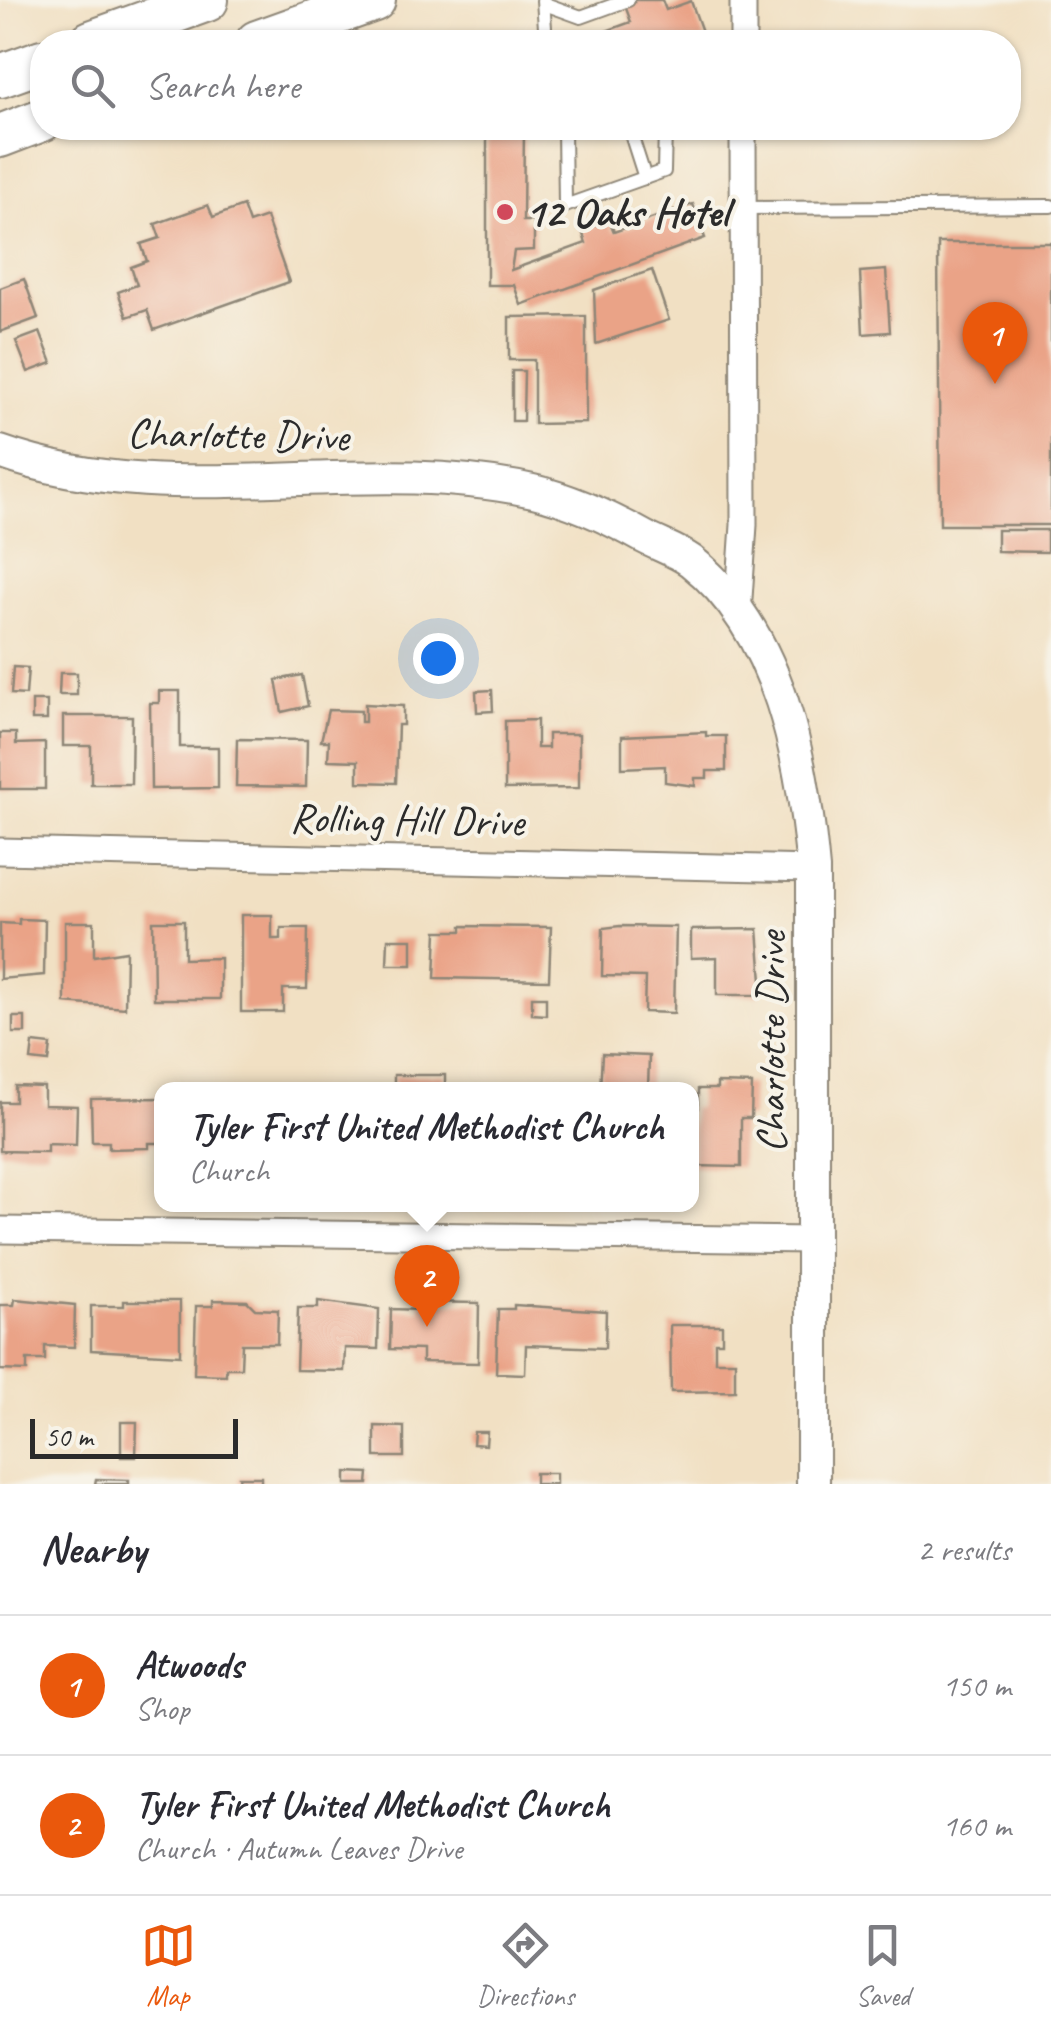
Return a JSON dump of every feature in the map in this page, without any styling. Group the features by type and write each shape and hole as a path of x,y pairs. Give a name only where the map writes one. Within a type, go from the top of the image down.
{"highway":[{"path":"125,30 207,0"},
{"path":"290,30 374,0"},
{"path":"0,76 30,65"},
{"path":"0,136 30,125"}],"street":[{"path":"743,0 743,30"},
{"path":"738,613 744,525 743,140"},
{"name":"Charlotte Drive","path":"0,452 83,473 146,480 479,482 535,492 602,513 689,559 738,613 772,677 794,744 805,786 813,869 813,1484"},
{"name":"Rolling Hill Drive","path":"0,851 813,869"},
{"path":"0,1230 814,1240"}],"lane":[{"path":"547,30 548,1 580,17 628,0"},
{"path":"564,140 566,206 664,171 665,140"},
{"path":"633,140 646,178"},
{"path":"743,208 1051,206"}],"building":[{"path":"623,0 662,0 666,10 691,1 701,30 609,30 631,22"},
{"name":"12 Oaks Hotel","path":"487,140 524,140 523,221 534,221 534,250 514,251 511,270 586,243 582,231 609,220 614,232 693,204 705,238 521,305 514,285 487,285"},
{"path":"208,205 213,217 243,206 249,223 266,217 289,282 154,330 147,310 127,317 118,292 137,285 131,267 147,261 141,244 160,238 155,224"},
{"path":"938,243 1051,243 1051,525 940,525"},
{"path":"652,270 669,320 596,344 594,290"},
{"path":"886,270 890,332 863,334 860,272"},
{"path":"24,279 38,318 0,332 0,288"},
{"path":"586,316 586,423 534,424 534,360 509,360 509,317"},
{"path":"40,332 52,363 28,372 16,341"},
{"path":"512,371 524,371 523,421 512,421"},
{"path":"997,530 1047,530 1047,552 997,551"},
{"path":"13,667 28,668 26,695 11,694"},
{"path":"60,673 77,673 77,695 59,695"},
{"path":"302,675 308,706 282,712 276,680"},
{"path":"492,690 493,711 477,712 476,691"},
{"path":"159,691 180,691 180,747 218,747 218,788 151,789 150,703 159,703"},
{"path":"32,701 47,701 47,720 32,720"},
{"path":"365,704 403,706 403,725 398,725 396,783 358,782 358,761 328,760 329,741 321,741 328,710 361,711 361,722 365,722"},
{"path":"63,716 132,716 131,784 91,784 91,746 63,746"},
{"path":"537,720 537,748 548,748 548,734 579,734 579,788 505,789 505,721"},
{"path":"706,732 706,736 726,736 726,771 707,771 707,778 695,778 695,786 665,782 665,766 622,768 622,736"},
{"path":"0,733 16,733 16,744 45,743 45,789 0,789"},
{"path":"237,739 307,740 306,787 236,786"},
{"path":"241,915 272,915 272,939 281,939 281,928 308,928 307,989 283,989 283,1012 241,1012"},
{"path":"19,919 45,920 44,975 0,979 0,923 19,924"},
{"path":"153,921 184,921 184,959 220,958 220,999 154,999"},
{"path":"65,922 94,922 94,956 126,951 125,1008 65,1003"},
{"path":"462,926 551,927 549,980 435,978 437,931 462,931"},
{"path":"676,927 674,1013 644,1012 645,977 602,976 603,928"},
{"path":"758,929 762,981 758,995 717,995 717,957 691,958 691,930"},
{"path":"388,939 412,939 412,965 387,965"},
{"path":"532,997 546,997 546,1015 532,1014"},
{"path":"13,1017 25,1017 25,1033 13,1033"},
{"path":"33,1043 51,1045 49,1062 31,1060"},
{"path":"602,1054 649,1056 648,1082 600,1082"},
{"path":"394,1075 445,1075 445,1082 394,1082"},
{"path":"717,1083 752,1084 751,1118 741,1118 741,1167 699,1166 699,1089 717,1089"},
{"path":"15,1086 44,1087 44,1105 77,1106 76,1145 47,1144 47,1152 0,1151 0,1102 15,1102"},
{"path":"154,1098 154,1143 149,1143 149,1148 109,1149 109,1142 92,1142 91,1099"},
{"path":"15,1299 75,1305 74,1347 45,1346 45,1360 27,1360 27,1371 0,1370 0,1305 14,1305"},
{"path":"213,1300 247,1301 255,1309 278,1310 277,1344 242,1344 241,1368 226,1368 226,1375 194,1374 196,1306 213,1306"},
{"path":"124,1301 180,1301 180,1355 91,1350 91,1306 124,1306"},
{"path":"318,1301 379,1309 378,1349 345,1348 344,1371 296,1370 298,1308 318,1308"},
{"path":"421,1302 479,1303 478,1363 422,1362 422,1350 390,1349 391,1309 421,1310"},
{"path":"514,1305 606,1311 605,1348 526,1345 525,1374 496,1373 498,1309 514,1309"},
{"path":"670,1325 722,1325 722,1342 715,1342 715,1361 735,1361 735,1391 671,1392"},
{"path":"121,1422 137,1422 136,1457 121,1457"},
{"path":"375,1426 404,1427 404,1457 375,1457"},
{"path":"474,1432 487,1432 486,1445 473,1444"},
{"path":"346,1472 369,1473 368,1484 346,1484"},
{"path":"535,1473 556,1473 556,1484 535,1484"},
{"path":"239,1477 261,1477 261,1484 240,1484"},
{"path":"96,1479 129,1480 129,1484 95,1484"}],"place":[{"name":"12 Oaks Hotel","path":"505,212"},
{"name":"Atwoods","path":"995,384"},
{"name":"Tyler First United Methodist Church","path":"427,1327"}]}
